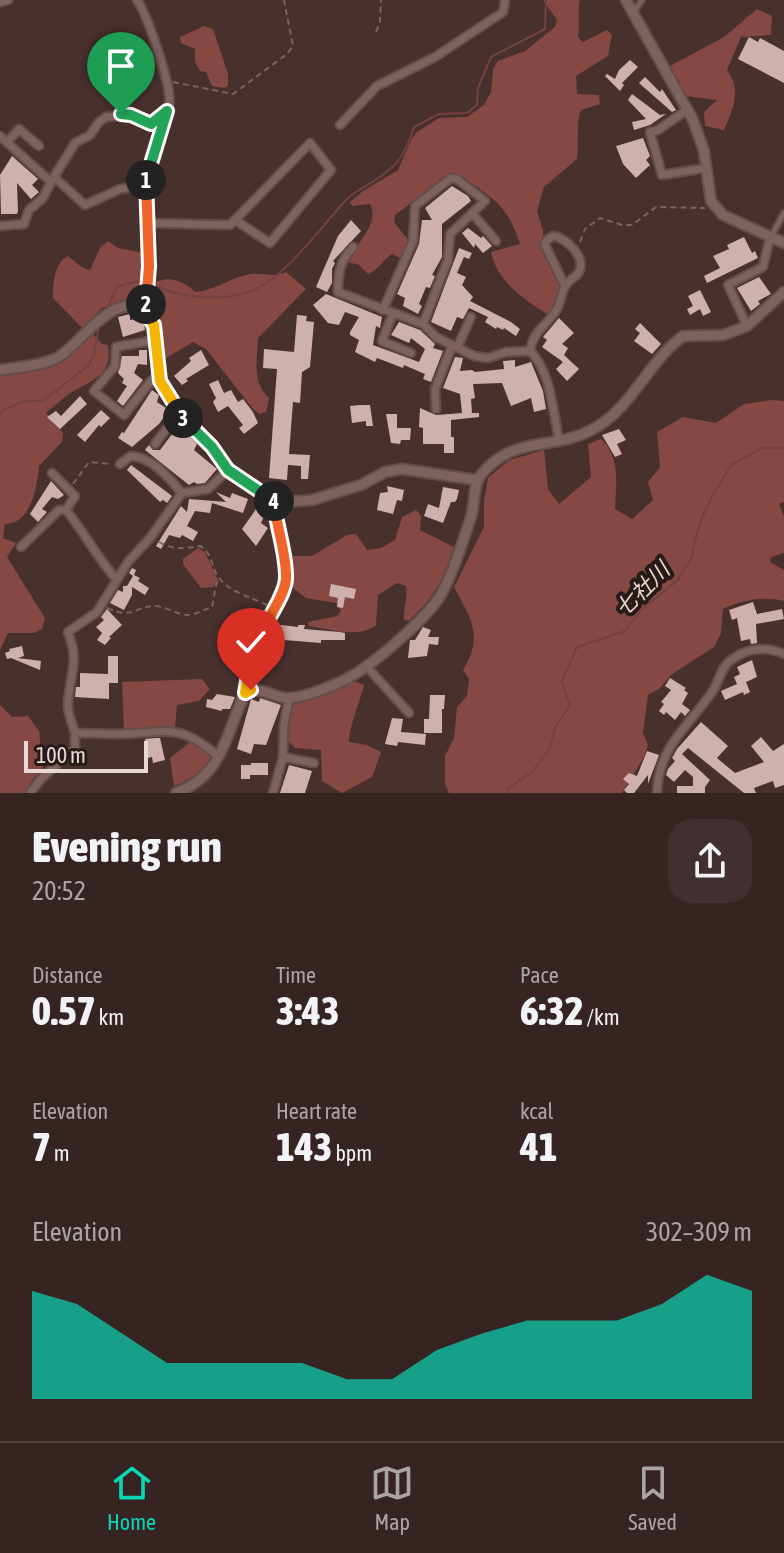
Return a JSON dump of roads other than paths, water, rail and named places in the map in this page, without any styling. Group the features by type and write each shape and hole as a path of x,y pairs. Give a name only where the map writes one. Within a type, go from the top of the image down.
{"street":[{"path":"0,2 8,0"},
{"path":"137,0 169,94 146,185 149,266 148,300 144,311"},
{"path":"340,125 377,86 447,50 503,12 505,0"},
{"path":"626,0 700,139 711,201 723,215 784,243"},
{"path":"687,110 650,132 662,175 706,168"},
{"path":"0,226 24,224 29,210 40,202 75,143 90,135 106,117 131,115 151,124 167,111"},
{"path":"39,146 19,129 4,139 85,205 120,189 146,185"},
{"path":"148,223 230,225 310,143 331,170 270,243 235,220"},
{"path":"383,310 413,241 415,206 451,178 457,179 485,201 450,234 448,260 423,324"},
{"path":"472,213 496,241"},
{"path":"530,351 532,338 557,309 565,286 581,267 573,247 558,236 553,236 546,241 547,250 565,286"},
{"path":"747,326 728,285 763,267 770,238"},
{"path":"353,247 342,259 338,292 423,324 436,337 474,356 488,358 506,352 530,351 538,359 547,383 559,440"},
{"path":"245,693 257,690 289,698 345,680 366,666 424,616 444,590 472,517 477,480 499,457 512,449 583,435 616,413 649,371 683,336 723,335 747,326 784,292"},
{"path":"0,370 59,357 95,322 116,309 144,311 151,318 159,375 179,412 212,447 228,470 273,499 285,502 312,500 361,485 385,472 402,469 477,480"},
{"path":"393,313 382,341 411,353"},
{"path":"436,409 435,389 471,317"},
{"path":"156,340 116,347 115,366 94,391 124,415 159,375"},
{"path":"155,444 179,412"},
{"path":"120,464 131,456 141,457 162,471 182,493"},
{"path":"30,793 75,748 75,733 67,705 75,669 75,650 68,632 102,606 128,562 150,538 182,493 208,489 228,470"},
{"path":"52,473 75,496 66,510"},
{"path":"176,793 192,790 219,757 245,693 251,657 286,580 273,499"},
{"path":"21,547 59,510 66,510"},
{"path":"66,510 91,543 97,558 117,580"},
{"path":"657,793 659,769 670,745 715,688 726,664 762,648 784,654"},
{"path":"366,666 409,713"},
{"path":"273,793 283,757 289,698"},
{"path":"75,733 121,734 171,730 198,739 219,757"},
{"path":"283,757 314,763"}],"lane":[{"path":"634,12 642,0"},
{"path":"770,238 784,213"}],"waterway":[{"path":"153,285 190,296 216,298 242,294 266,283 291,262 348,198 397,162 414,127 439,114 467,113 477,105 478,88 491,57 545,29 546,0"},
{"path":"107,309 118,287 144,280 147,282"},
{"path":"0,414 22,402 44,400 88,366 94,354 99,326"},
{"name":"七社川","path":"507,793 507,789 532,772 550,748 555,727 570,706 562,681 577,647 625,631 641,610 677,581 691,559 700,522 732,464 762,448 784,448"}]}
